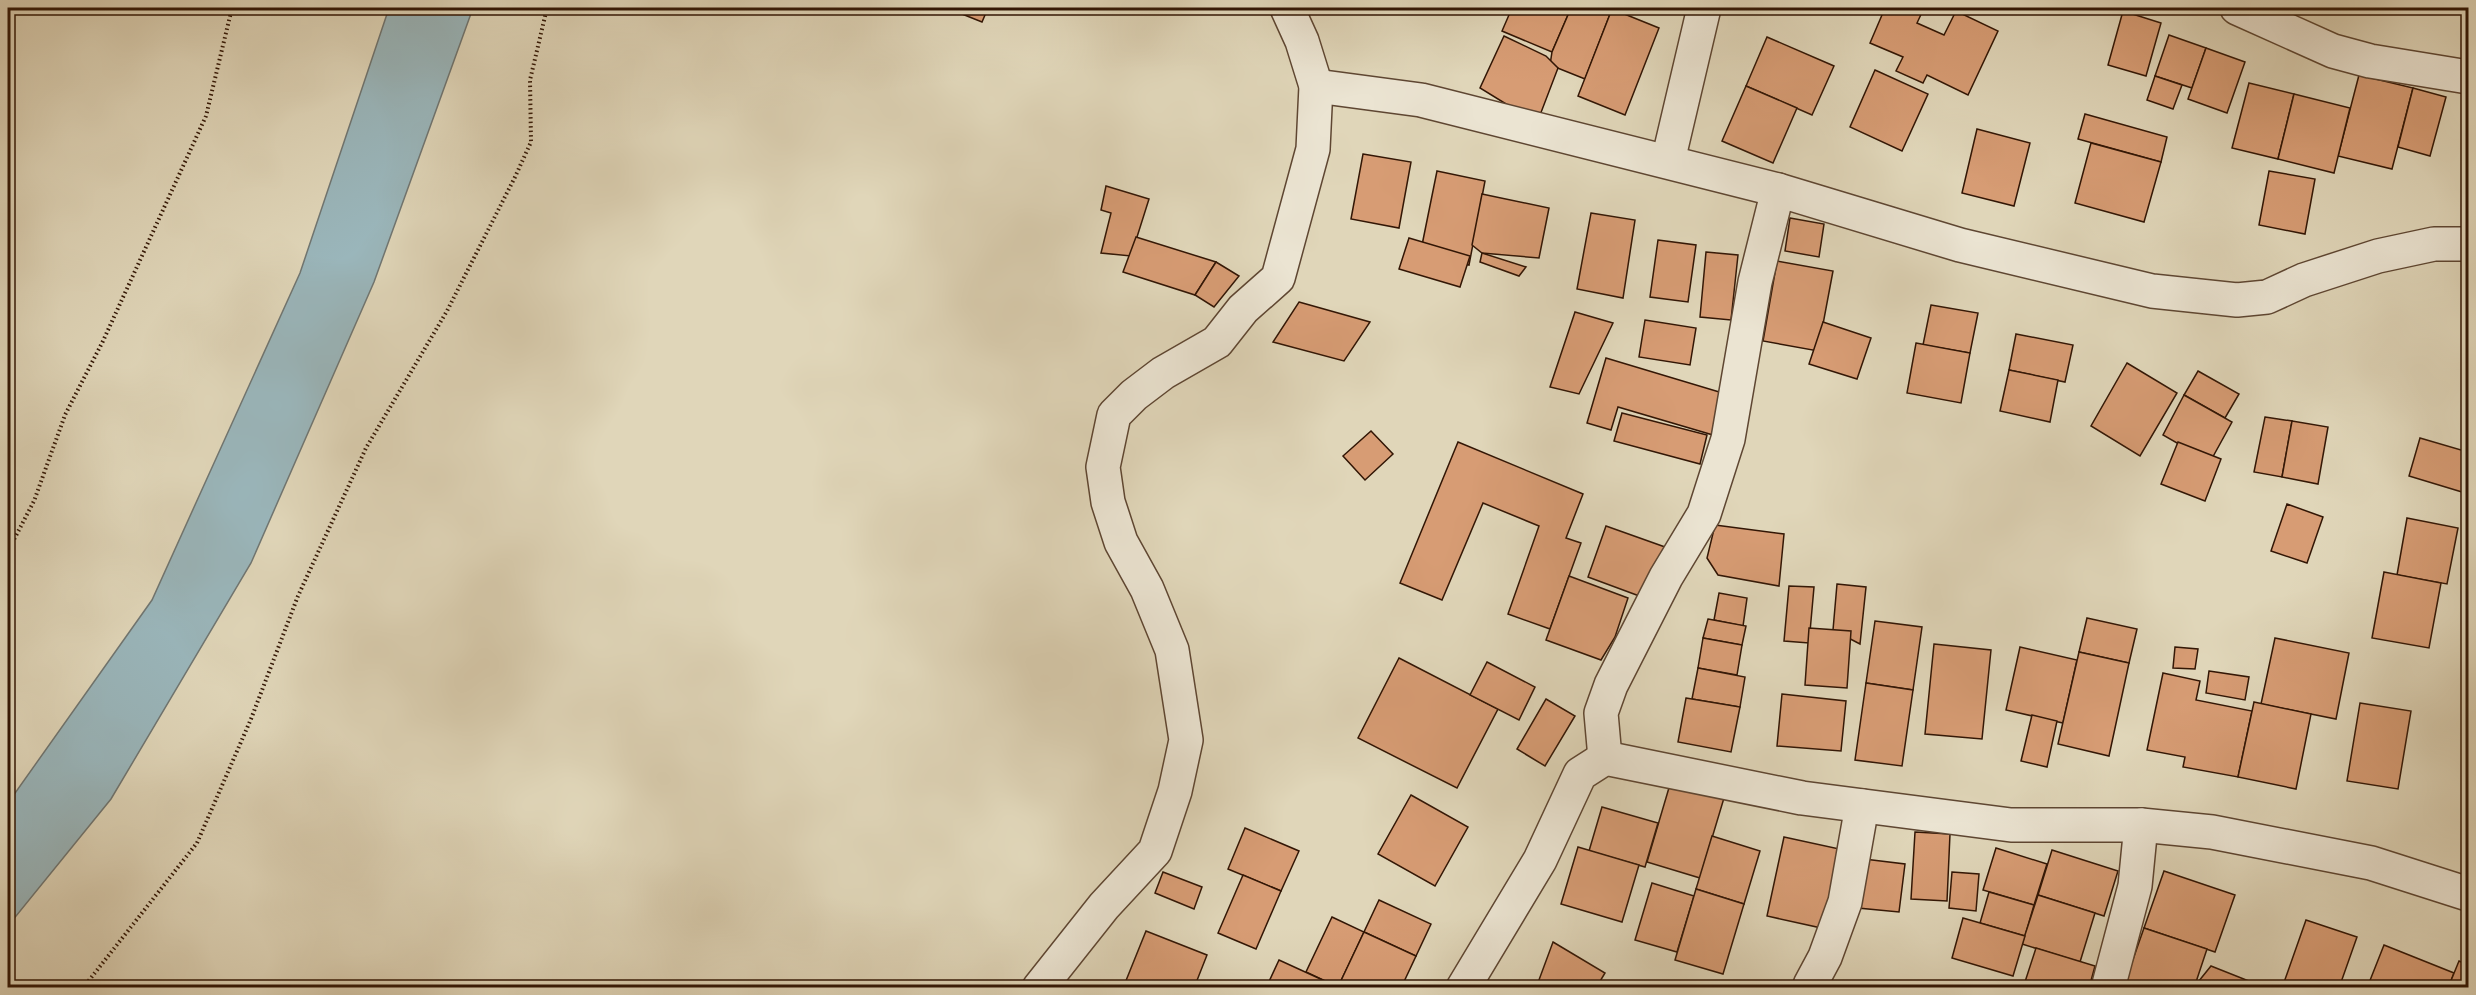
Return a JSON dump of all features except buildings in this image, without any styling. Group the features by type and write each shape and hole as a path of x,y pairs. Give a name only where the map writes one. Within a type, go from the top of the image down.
{"street":[{"path":"1039,987 1104,906 1155,851 1174,791 1186,740 1172,650 1147,588 1121,542 1108,502 1103,467 1114,415 1134,395 1163,373 1217,342 1244,309 1278,278 1313,149 1316,86 1302,41 1287,8"},
{"path":"1668,161 1704,8"},
{"path":"2237,8 2333,51 2370,61 2469,77"},
{"path":"1316,86 1421,99 1778,190 1960,245 2152,291 2237,300 2267,297 2304,280 2378,256 2434,244 2469,244"},
{"path":"1605,758 1601,713 1611,685 1666,577 1704,514 1728,439 1755,282 1778,190"},
{"path":"1463,987 1539,860 1580,774 1605,758 1802,798 2011,825 2141,825 2212,832 2371,862 2468,893"},
{"path":"1810,987 1825,957 1845,902 1863,806"},
{"path":"2108,987 2135,886 2141,825"}],"path":[{"path":"8,551 34,501 66,415 113,320 206,116 232,8"},
{"path":"83,987 197,843 251,719 298,596 366,448 447,311 515,177 531,142 530,80 547,8"}],"water":[{"path":"389,8 473,8 374,282 251,563 111,799 8,926 8,803 152,600 300,273"}]}
